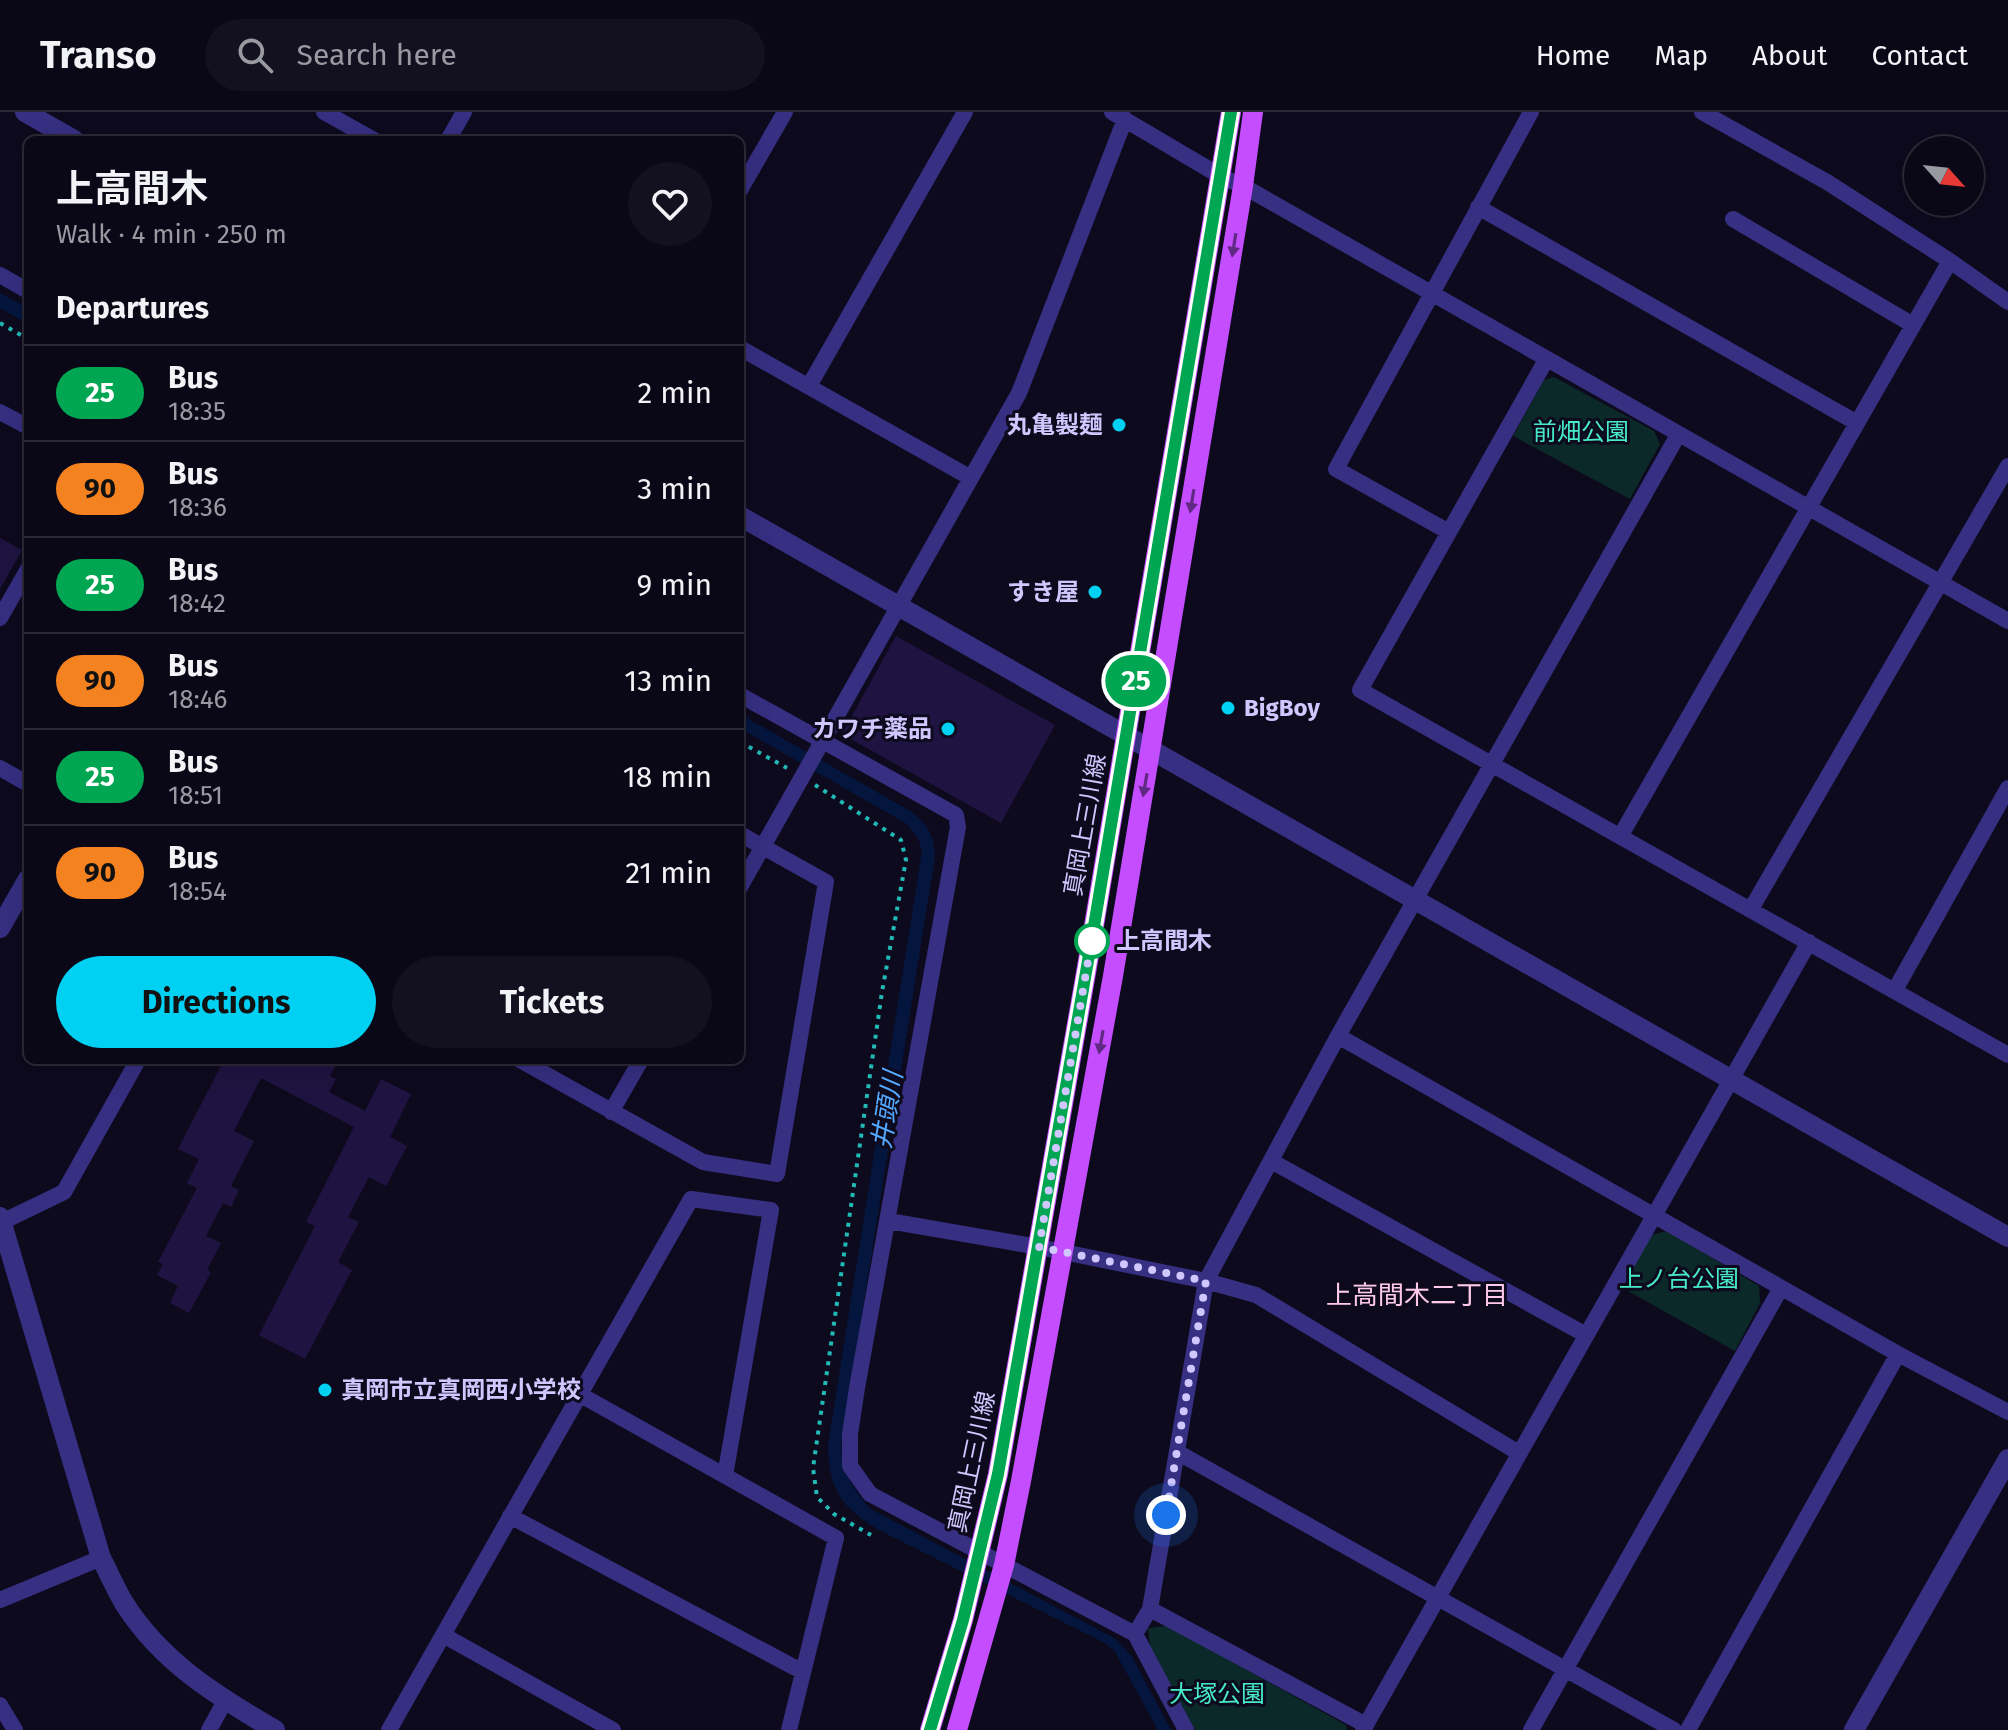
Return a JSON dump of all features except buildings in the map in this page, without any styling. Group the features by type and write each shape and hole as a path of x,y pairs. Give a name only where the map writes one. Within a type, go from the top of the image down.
{"main road":[{"name":"真岡上三川線","path":"930,1730 980,1552 998,1474 1127,735 1231,112"},
{"name":"真岡上三川線","path":"957,1730 1004,1565 1063,1252 1151,749 1253,112"}],"street":[{"path":"25,112 67,136"},
{"path":"324,112 367,136"},
{"path":"450,136 464,112"},
{"path":"744,183 785,112"},
{"path":"809,386 965,112"},
{"path":"1449,532 1336,469 1531,112"},
{"path":"1702,112 1827,182 2008,302"},
{"path":"744,880 1019,393 1118,115 1222,177 1243,186 2008,621"},
{"path":"1478,207 1857,423"},
{"path":"1733,219 1913,325"},
{"path":"1621,835 1950,261"},
{"path":"0,275 24,289"},
{"path":"744,350 971,478"},
{"path":"1546,360 1360,690 2008,1055"},
{"path":"0,412 24,425"},
{"path":"1135,1634 1150,1609 1206,1281 1338,1036 1678,435"},
{"path":"1751,909 2008,466"},
{"path":"744,518 2008,1237"},
{"path":"0,618 24,576"},
{"path":"744,697 956,815 958,827 855,1403 850,1434 850,1466 870,1494 1135,1634 1186,1730"},
{"path":"0,768 24,782"},
{"path":"1895,990 2008,788"},
{"path":"527,1064 703,1162 777,1174 826,882 744,836"},
{"path":"0,928 24,886"},
{"path":"1150,1609 1365,1727 1809,942"},
{"path":"1338,1036 1898,1354 2008,1412"},
{"path":"136,1064 64,1192 1,1221 101,1558 124,1603 148,1635 198,1684 275,1730"},
{"path":"611,1112 639,1064"},
{"path":"1271,1161 1586,1335"},
{"path":"389,1730 691,1199 771,1210 725,1476"},
{"path":"889,1221 1039,1247 1206,1281 1256,1295 1519,1453"},
{"path":"1531,1730 1781,1288"},
{"path":"1688,1730 1898,1354"},
{"path":"579,1394 836,1538 789,1730"},
{"path":"1177,1452 1674,1730"},
{"path":"1854,1730 2008,1459"},
{"path":"510,1516 803,1672"},
{"path":"0,1600 101,1558"},
{"path":"443,1635 582,1722 613,1730"},
{"path":"209,1730 225,1701"},
{"path":"0,1705 15,1730"}],"path":[{"path":"0,323 24,337"},
{"path":"744,744 901,840 906,860 880,1007 813,1468 817,1497 834,1514 871,1535"}],"green space":[{"name":"前畑公園","path":"1554,377 1654,431 1660,444 1630,499 1513,436 1544,380"},
{"name":"上ノ台公園","path":"1667,1231 1759,1286 1760,1303 1735,1351 1621,1287 1651,1235"},
{"name":"大塚公園","path":"1167,1626 1346,1725 1347,1730 1195,1730 1150,1646 1148,1628"}],"water":[{"path":"0,293 24,306 24,322 0,308"},
{"name":"井頭川","path":"744,716 912,812 932,836 935,856 841,1446 844,1464 859,1495 871,1509 1116,1639 1132,1657 1171,1730 1158,1730 1114,1650 879,1530 846,1505 831,1474 828,1445 922,851 918,838 907,824 744,730"}],"bus line":[{"name":"25","path":"930,1730 963,1620 998,1474 1231,112"}],"place":[{"name":"丸亀製麺","path":"1119,425"},
{"name":"すき屋","path":"1095,592"},
{"name":"BigBoy","path":"1228,708"},
{"name":"カワチ薬品","path":"948,729"},
{"name":"上高間木","path":"1092,941"},
{"name":"真岡市立真岡西小学校","path":"325,1390"}],"district":[{"name":"上高間木二丁目","path":"1417,1295"}],"route":[{"path":"1092,941 1092,938 1039,1247 1206,1281 1166,1515"}]}
